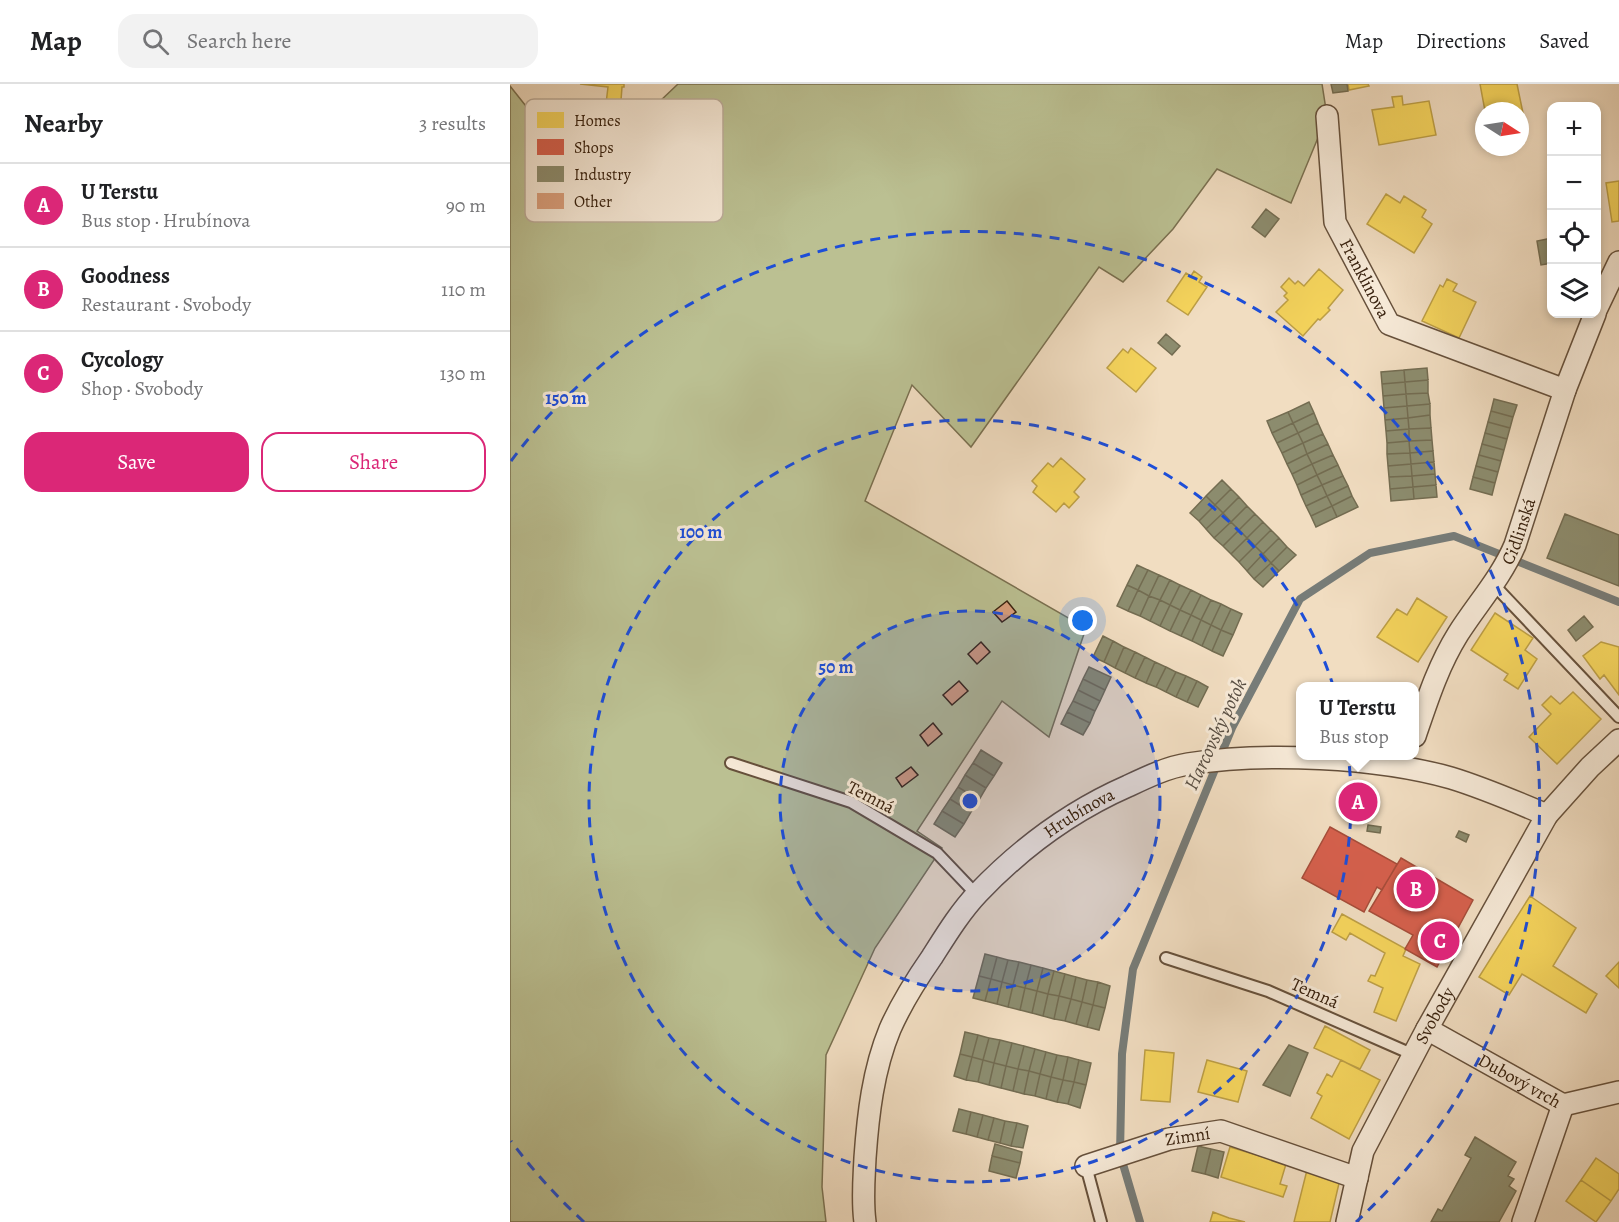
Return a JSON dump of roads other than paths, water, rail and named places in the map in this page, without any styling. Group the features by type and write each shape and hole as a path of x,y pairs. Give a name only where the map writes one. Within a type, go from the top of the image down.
{"street":[{"name":"Franklinova","path":"1327,116 1335,222 1389,324 1565,390"},
{"name":"Cidlinská","path":"1601,301 1619,262"},
{"name":"Cidlinská","path":"1419,725 1436,677 1457,636 1506,566 1515,545 1565,390 1594,318"},
{"name":"Svobody","path":"1347,1222 1363,1151 1427,1029 1547,815 1590,767 1619,740"},
{"name":"Hrubínova","path":"865,1222 862,1202 868,1119 874,1081 890,1030 915,982 976,894 1034,841 1070,816 1108,794 1145,778 1186,764 1256,758 1296,758"},
{"name":"Hrubínova","path":"1324,760 1365,763 1406,762 1547,815"},
{"name":"Dubový vrch","path":"1427,1029 1563,1105 1619,1092"},
{"path":"1523,1222 1563,1105"},
{"name":"Zimní","path":"1094,1163 1169,1139 1221,1131 1357,1178"}],"lane":[{"path":"1493,584 1619,717"},
{"name":"Temná","path":"731,763 851,802 937,853 976,894"},
{"name":"Temná","path":"1166,958 1269,991 1414,1055"},
{"path":"1094,1163 1101,1222"}],"waterway":[{"name":"Harcovský potok","path":"1140,1222 1120,1154 1122,1054 1133,969 1232,728 1300,599 1370,553 1454,536 1619,602"}],"place":[{"name":"U Terstu","path":"1358,802"},
{"name":"Goodness","path":"1416,889"},
{"name":"Cycology","path":"1440,941"}]}
